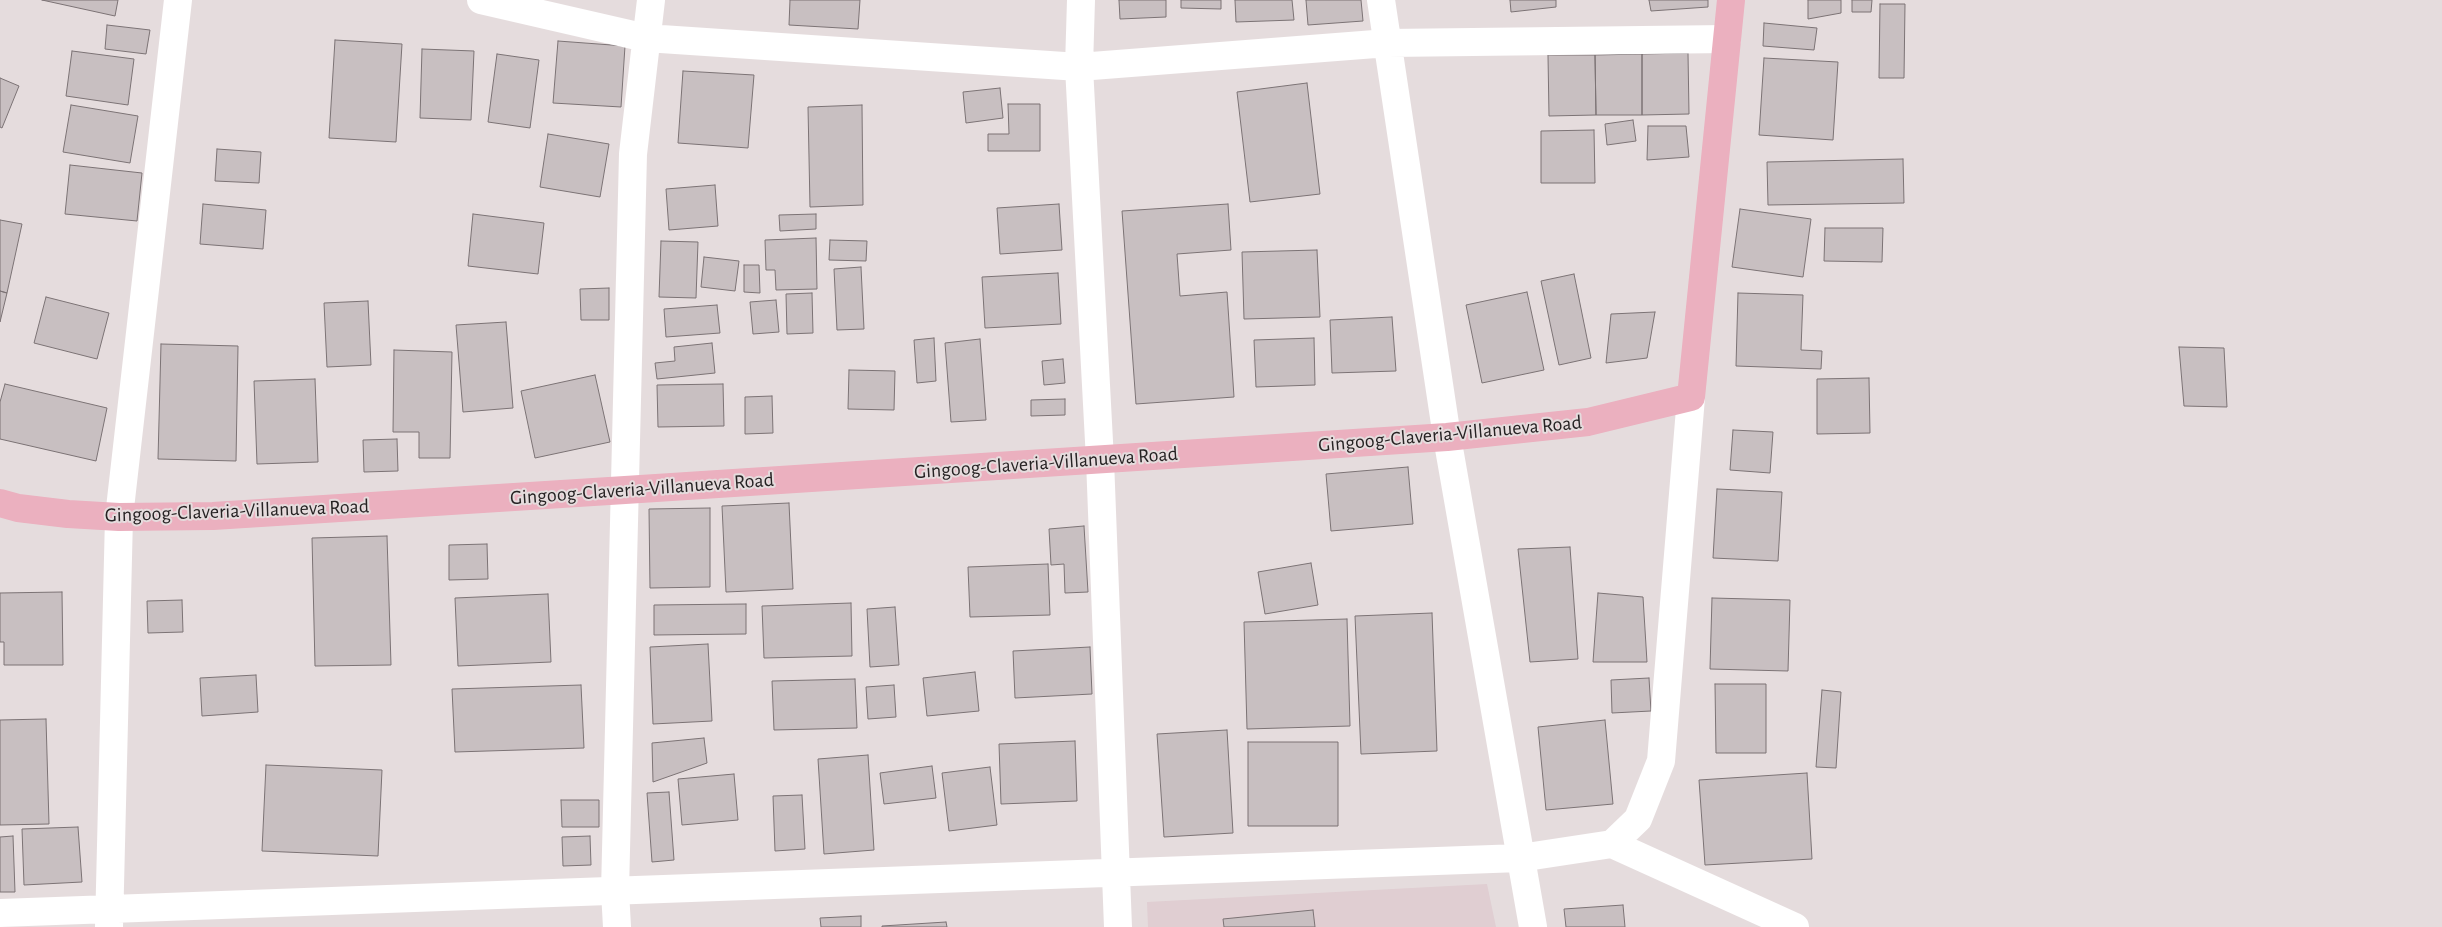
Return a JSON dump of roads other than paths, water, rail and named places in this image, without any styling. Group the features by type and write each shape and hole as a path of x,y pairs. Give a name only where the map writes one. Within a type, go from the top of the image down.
{"main road":[{"path":"1691,396 1731,0"},
{"name":"Gingoog-Claveria-Villanueva Road","path":"0,503 18,508 68,514 119,517 213,516 1100,460 1447,437 1588,422 1691,396"}],"street":[{"path":"109,918 119,517 178,0"},
{"path":"481,0 646,38 1079,68 1388,43 1728,39"},
{"path":"617,927 615,891 633,154 651,0"},
{"path":"1081,0 1079,68 1100,460 1118,927"},
{"path":"1381,0 1447,437 1532,927"},
{"path":"1612,844 1638,819 1661,761 1691,396"},
{"path":"0,912 109,918 615,891 1520,858 1612,844 1795,927"}]}
